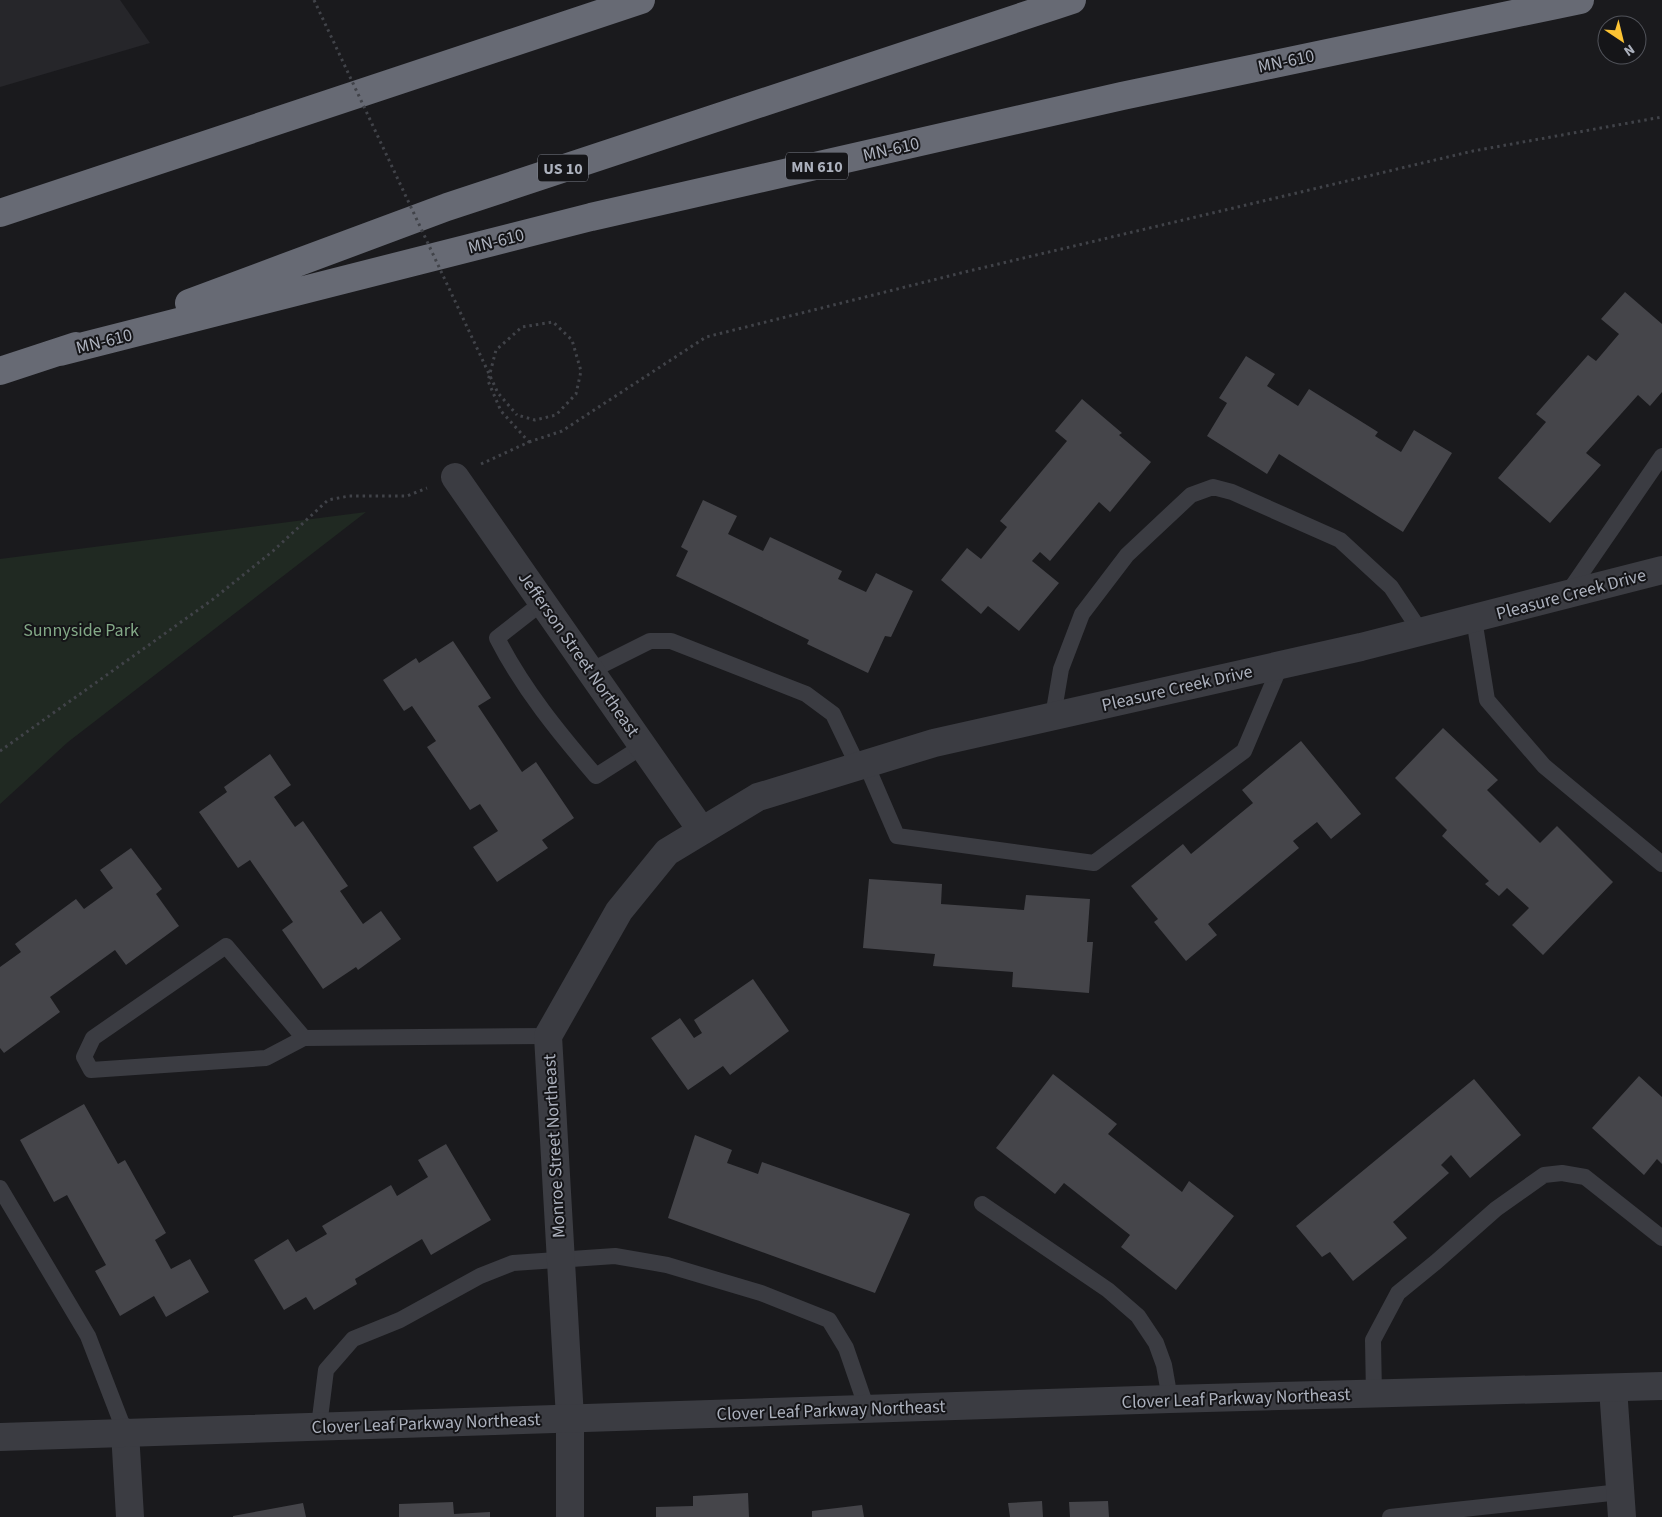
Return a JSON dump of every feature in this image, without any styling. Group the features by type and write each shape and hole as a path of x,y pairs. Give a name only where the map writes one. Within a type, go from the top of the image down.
{"highway":[{"path":"592,16 630,0"},
{"path":"0,213 641,0"},
{"name":"US 10","path":"0,371 60,352 447,207 1072,0"},
{"name":"MN-610","path":"60,352 591,217 1122,96 1580,0"}],"street":[{"name":"Jefferson Street Northeast","path":"455,477 702,831"},
{"name":"Pleasure Creek Drive","path":"702,831 758,797 934,743 1421,632 1662,570"},
{"name":"Monroe Street Northeast","path":"570,1517 570,1418 548,1036 619,910 667,852 702,831"},
{"name":"Clover Leaf Parkway Northeast","path":"0,1437 1170,1399 1662,1386"},
{"path":"1613,1388 1621,1504"},
{"path":"125,1432 130,1517"}],"lane":[{"path":"1565,596 1662,456"},
{"path":"1053,716 1061,669 1082,614 1127,555 1191,495 1212,486 1232,492 1340,540 1391,587 1421,632"},
{"path":"543,602 497,638 514,670 564,739 596,776 643,746"},
{"path":"1474,619 1487,700 1544,766 1662,864"},
{"path":"590,671 650,640 671,641 806,694 833,714 862,765 897,836 1094,863 1244,751 1282,664"},
{"path":"304,1038 226,946 93,1038 84,1057 91,1070 266,1058 304,1038 548,1036"},
{"path":"1374,1395 1373,1340 1398,1293 1496,1208 1544,1175 1562,1174 1585,1177 1662,1238"},
{"path":"0,1188 88,1336 125,1432"},
{"path":"982,1204 1108,1290 1138,1316 1156,1343 1164,1365 1170,1399"},
{"path":"319,1426 326,1370 353,1339 400,1320 480,1276 512,1263 561,1262 615,1256 667,1265 761,1294 829,1320 846,1348 866,1409"},
{"path":"1390,1517 1621,1504"}],"path":[{"path":"314,0 498,393 517,415 535,420 556,415 576,394 581,371 572,340 553,322 522,328 496,350 488,381 501,411 528,442"},
{"path":"0,751 212,600 274,551 328,500 349,496 407,496 455,477 528,442 562,432 706,337 979,269 1473,151 1662,117"}],"shaded area":[{"path":"0,0 120,0 150,43 0,87"}],"green space":[{"name":"Sunnyside Park","path":"366,512 68,742 0,804 0,559"}],"building":[{"path":"1625,292 1662,324 1662,392 1650,406 1638,395 1586,453 1601,465 1550,523 1498,478 1546,422 1536,414 1588,355 1596,361 1619,334 1601,319"},
{"path":"1246,356 1275,374 1267,386 1298,406 1309,389 1378,432 1375,436 1401,452 1414,430 1452,453 1403,532 1279,454 1267,474 1207,436 1227,403 1219,398"},
{"path":"1082,399 1122,433 1119,435 1151,462 1110,512 1099,502 1050,561 1040,552 1032,561 1059,583 1019,631 988,606 981,614 941,580 967,548 981,559 1007,527 1000,521 1067,441 1055,431"},
{"path":"703,500 737,516 728,534 763,551 770,537 842,571 838,579 866,592 876,573 913,591 891,637 885,636 868,673 807,644 809,640 676,576 688,551 681,547"},
{"path":"453,641 491,698 478,706 522,772 536,762 574,818 542,840 548,848 497,882 473,847 498,831 480,804 470,810 427,747 436,741 412,706 404,711 383,680 416,658 419,663"},
{"path":"1443,728 1498,780 1487,790 1540,843 1557,826 1613,882 1543,955 1512,925 1529,908 1507,888 1499,896 1485,884 1489,881 1442,836 1447,830 1395,778"},
{"path":"1301,741 1361,814 1331,839 1317,822 1293,841 1299,848 1208,924 1217,935 1186,961 1154,922 1158,919 1131,886 1183,844 1191,854 1253,803 1242,790"},
{"path":"270,754 291,785 274,797 295,827 303,821 348,886 340,891 363,924 381,911 401,939 358,970 356,967 323,989 282,930 293,922 250,860 238,868 199,812 227,792 224,787"},
{"path":"131,848 162,889 156,894 179,926 126,965 115,950 50,997 60,1012 4,1053 0,1048 0,967 21,952 15,944 76,899 84,909 113,888 100,870"},
{"path":"869,879 942,884 941,904 1024,910 1026,895 1090,899 1087,942 1093,942 1089,993 1012,987 1013,972 933,966 935,954 863,948"},
{"path":"753,979 789,1031 730,1075 723,1066 688,1090 651,1038 680,1018 694,1038 702,1033 694,1020"},
{"path":"1053,1074 1117,1124 1108,1134 1182,1192 1189,1181 1234,1216 1176,1290 1121,1247 1130,1235 1064,1183 1055,1194 996,1148"},
{"path":"1639,1076 1662,1097 1662,1164 1657,1159 1644,1175 1592,1128"},
{"path":"1474,1079 1521,1135 1470,1178 1451,1155 1441,1165 1449,1173 1393,1222 1407,1238 1353,1281 1330,1252 1322,1257 1296,1226"},
{"path":"84,1104 118,1164 125,1160 166,1233 155,1240 171,1269 190,1259 209,1292 166,1317 154,1296 120,1316 95,1271 106,1265 67,1195 54,1202 20,1140"},
{"path":"695,1135 732,1150 727,1163 758,1174 762,1162 910,1214 875,1293 668,1218"},
{"path":"446,1144 491,1220 431,1255 422,1239 355,1279 357,1284 314,1310 306,1297 284,1310 254,1260 288,1239 296,1252 327,1234 322,1226 391,1185 397,1196 428,1177 418,1160"},
{"path":"748,1493 749,1517 656,1517 656,1507 693,1506 693,1496"},
{"path":"1042,1501 1043,1517 1010,1517 1008,1503"},
{"path":"1108,1501 1109,1517 1070,1517 1069,1502"},
{"path":"453,1502 454,1514 490,1512 490,1517 399,1517 399,1504"},
{"path":"303,1503 306,1517 233,1517 233,1516"},
{"path":"862,1505 864,1517 812,1517 812,1511"}]}
